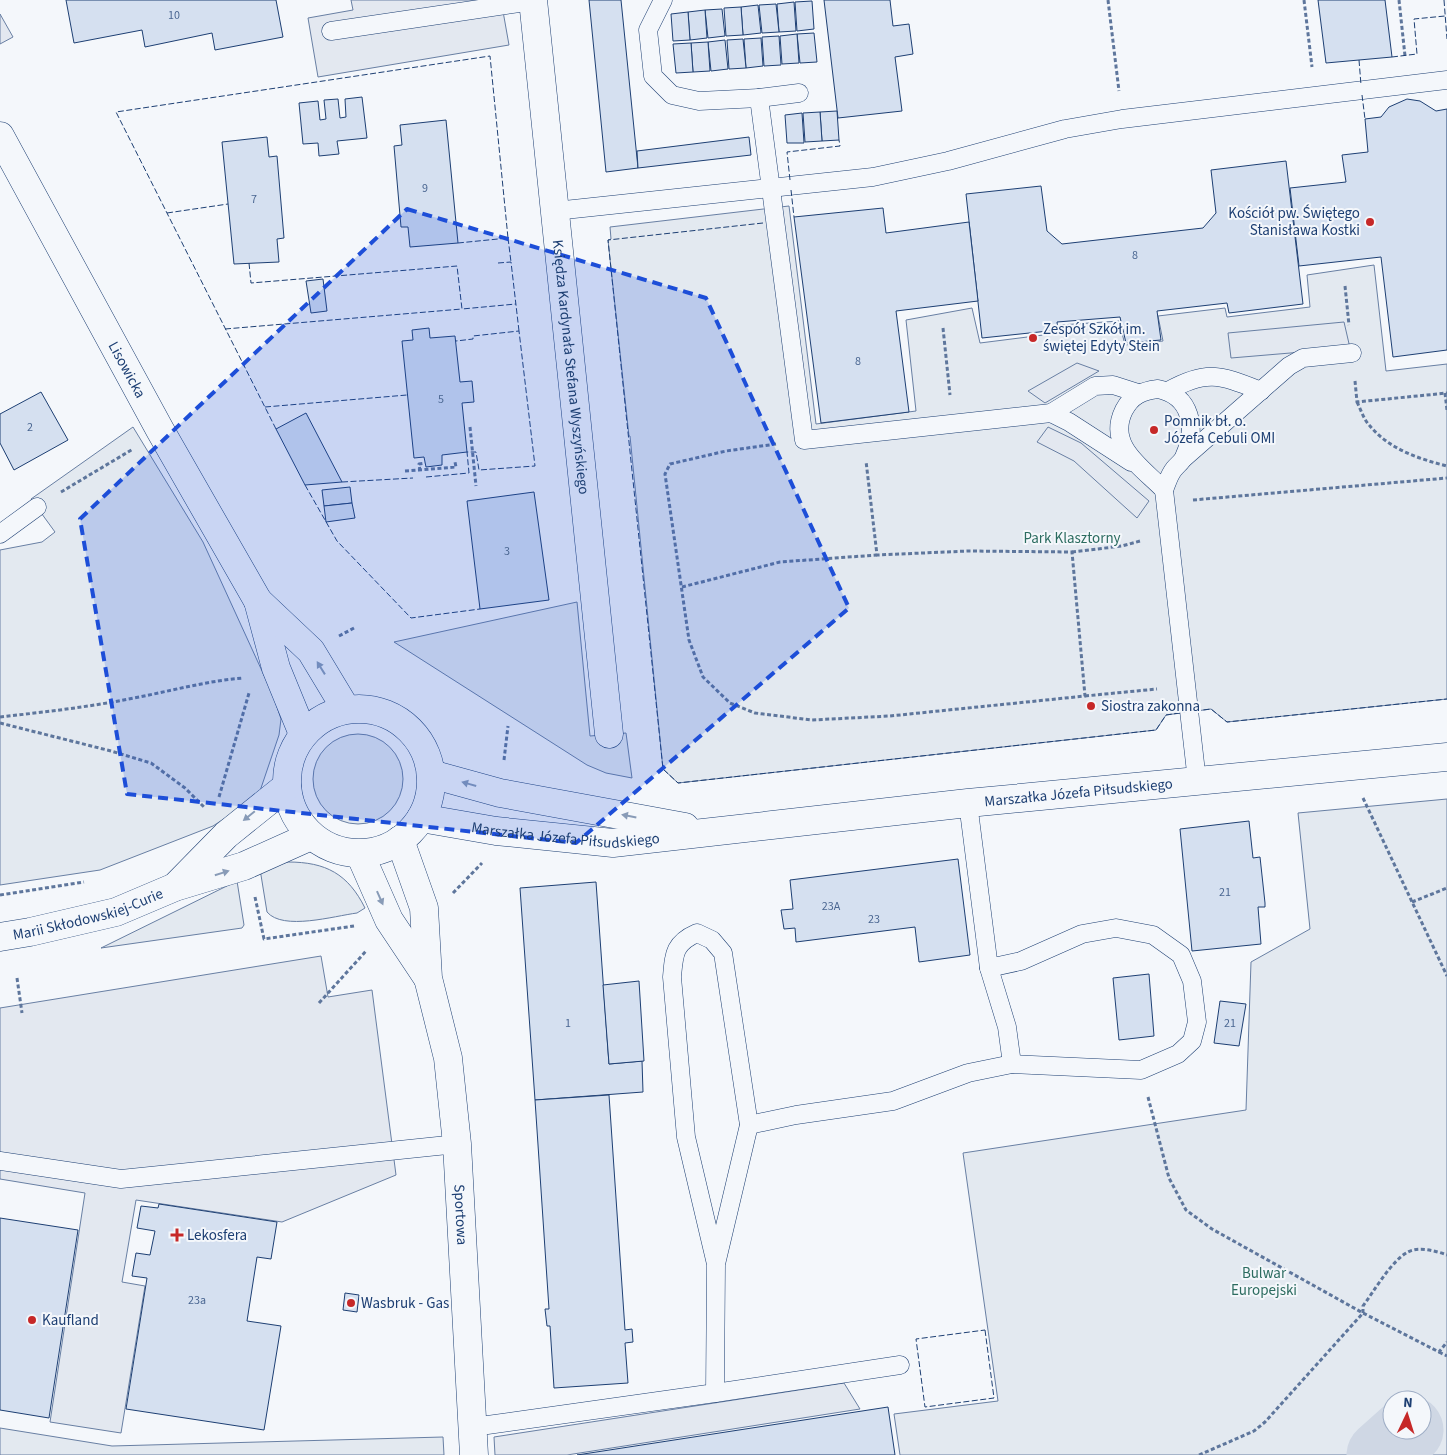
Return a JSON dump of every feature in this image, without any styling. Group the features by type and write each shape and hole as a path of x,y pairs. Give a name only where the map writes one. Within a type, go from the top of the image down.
{"main road":[{"name":"Księdza Kardynała Stefana Wyszyńskiego","path":"533,0 609,734"},
{"name":"Lisowicka","path":"0,136 160,430 258,601 276,668 303,734"},
{"name":"Lisowicka","path":"258,601 311,651 346,709"},
{"path":"346,709 376,710 403,723 422,745 431,774 430,797 421,818 400,840 381,850 360,854 334,848 311,836 294,813 287,786 290,759 303,734 322,718 346,709"},
{"name":"Marszałka Józefa Piłsudskiego","path":"421,818 496,831 613,843 968,803 1447,757"},
{"name":"Marszałka Józefa Piłsudskiego","path":"431,774 500,793 711,832"},
{"name":"Marii Skłodowskiej-Curie","path":"175,887 226,835 287,786"},
{"name":"Marii Skłodowskiej-Curie","path":"0,937 116,912 175,887 244,866 311,836"},
{"name":"Sportowa","path":"400,840 424,908 428,978 448,1058 457,1144 474,1455"},
{"name":"Sportowa","path":"360,854 389,920 428,978"}],"lane":[{"path":"332,31 533,0"},
{"path":"663,0 648,30 653,76 672,96 699,101 759,98 799,93"},
{"path":"555,211 873,177 912,170 1065,129 1122,119 1447,80"},
{"path":"759,98 804,440 1050,413 1095,386 1113,385 1138,393 1158,389 1168,391 1181,399 1187,408 1191,423 1190,438 1183,459"},
{"path":"1198,781 1164,496 1173,470 1288,366 1303,358 1352,353"},
{"path":"1168,391 1190,379 1210,376 1228,379 1261,391"},
{"path":"1135,466 1122,446 1118,430 1121,416 1127,405 1138,393"},
{"path":"1050,413 1069,422 1149,475 1164,496"},
{"path":"0,534 37,506"},
{"path":"968,803 989,968 1007,1027 1012,1064"},
{"path":"749,1125 796,1115 893,1101 968,1073 1012,1064 1141,1070 1178,1054 1192,1041 1197,1022 1192,981 1181,955 1153,935 1116,928 1082,934 1021,961 989,968"},
{"path":"715,1393 716,1264 749,1125 723,953 712,940 697,933 683,939 674,953 672,977 686,1137 716,1264"},
{"path":"0,1161 56,1171 121,1179 457,1144"},
{"path":"473,1427 900,1365"}],"path":[{"path":"1108,0 1122,119"},
{"path":"1304,0 1316,95"},
{"path":"1399,0 1408,84"},
{"path":"1345,286 1357,402 1370,426 1391,445 1419,459 1447,466"},
{"path":"943,328 953,423"},
{"path":"1357,402 1446,393 1447,410"},
{"path":"470,427 476,486"},
{"path":"37,506 160,430"},
{"path":"862,433 877,555"},
{"path":"804,440 726,451 670,464 665,474 689,640 704,677 730,703 755,713 812,720 890,716 1186,686"},
{"path":"405,472 456,467 455,462"},
{"path":"420,471 419,464 425,463"},
{"path":"1164,496 1447,478"},
{"path":"682,586 780,562 968,551 1072,552 1122,546 1169,532"},
{"path":"1072,552 1085,696"},
{"path":"0,717 134,698 214,680 253,678"},
{"path":"0,723 111,751 151,764 185,788 206,809"},
{"path":"503,768 508,726"},
{"path":"1361,794 1447,976"},
{"path":"0,894 86,882"},
{"path":"1412,902 1447,888"},
{"path":"319,1003 368,949"},
{"path":"17,978 22,1013"},
{"path":"1141,1070 1169,1178 1186,1210 1212,1229 1363,1313 1447,1356"},
{"path":"1200,1455 1254,1431 1265,1422 1363,1313 1363,1306 1389,1270 1408,1252 1419,1249 1447,1255"},
{"path":"1439,1352 1447,1342"}],"highlighted area":[{"path":"407,209 706,298 849,608 576,843 127,794 80,519"}],"green space":[{"name":"Park Klasztorny","path":"789,206 816,424 916,411 906,320 972,308 980,343 1059,333 1060,325 1119,321 1125,345 1163,341 1158,316 1225,308 1227,317 1310,307 1307,275 1374,265 1386,371 1447,364 1447,699 1227,722 1211,709 1166,715 1156,730 678,783 663,769 630,436 608,240 611,239 610,227"},
{"path":"133,427 203,542 273,695 281,719 279,735 260,791 248,803 213,826 100,870 0,885 0,550 42,542 55,532 31,499"},
{"path":"577,602 590,736 626,733 632,778 606,773 587,765 394,642"},
{"path":"358,734 375,738 390,747 399,762 403,779 399,796 390,811 375,820 358,824 341,820 326,811 317,796 313,779 317,762 326,747 341,738"},
{"name":"Bulwar Europejski","path":"1447,799 1447,1455 900,1455 894,1414 998,1401 963,1153 1246,1110 1251,962 1310,929 1298,813"},
{"path":"288,862 314,864 334,872 351,886 365,908 357,913 309,921 285,921 275,918 267,912 260,869"},
{"path":"237,881 244,925 242,928 101,948"},
{"path":"0,1428 112,1446 443,1437 444,1455 0,1455"}],"shaded area":[{"path":"351,0 501,0 509,45 318,77 308,18 353,10"},
{"path":"0,14 13,37 0,44"},
{"path":"1344,322 1350,348 1231,358 1228,333"},
{"path":"1077,363 1099,371 1045,403 1028,391"},
{"path":"1048,427 1081,443 1149,501 1137,518 1074,461 1037,442"},
{"path":"321,956 328,997 372,990 396,1175 282,1222 136,1200 122,1282 145,1286 121,1433 50,1422 85,1193 0,1179 0,1008"},
{"path":"844,1383 860,1409 567,1455 495,1455 494,1437"}],"building":[{"path":"66,0 276,0 283,37 215,50 212,33 145,47 142,30 74,43"},
{"path":"589,0 621,0 638,168 606,172"},
{"path":"824,0 890,0 893,26 909,24 913,54 895,57 902,111 838,118"},
{"path":"1318,0 1385,0 1392,57 1326,63"},
{"path":"812,1 814,29 797,31 795,2"},
{"path":"794,2 796,31 779,32 777,4"},
{"path":"776,4 779,32 762,33 759,5"},
{"path":"758,5 761,33 743,35 741,7"},
{"path":"741,7 743,35 726,36 724,8"},
{"path":"722,9 725,36 708,38 705,10"},
{"path":"705,10 707,38 690,40 688,12"},
{"path":"688,12 690,40 673,41 671,14"},
{"path":"814,33 817,62 800,63 797,34"},
{"path":"797,34 799,63 782,64 780,36"},
{"path":"779,36 781,65 764,66 762,37"},
{"path":"761,38 763,66 746,68 744,39"},
{"path":"743,39 746,68 729,69 727,40"},
{"path":"725,40 728,69 711,71 708,42"},
{"path":"708,42 710,71 693,72 691,43"},
{"path":"691,43 693,72 676,73 673,44"},
{"path":"362,97 367,138 337,141 339,154 319,156 318,143 303,144 299,103 318,101 320,120 326,119 324,100 338,99 340,118 346,117 345,99"},
{"name":"Kościół pw. Świętego Stanisława Kostki","path":"1407,99 1420,101 1436,111 1447,109 1447,350 1393,357 1381,257 1299,266 1290,188 1346,182 1342,155 1368,152 1365,119 1381,117 1389,107"},
{"path":"837,111 839,140 822,141 820,112"},
{"path":"820,112 822,141 805,142 803,113"},
{"path":"802,113 804,143 787,143 785,115"},
{"path":"446,120 458,243 410,247 408,227 401,227 394,146 402,145 400,125"},
{"path":"267,137 269,157 277,156 284,238 277,239 279,262 234,264 222,142"},
{"path":"749,137 751,155 638,168 637,151"},
{"path":"1286,161 1303,304 1229,313 1227,303 1157,311 1161,340 1126,343 1120,317 1057,322 1058,330 982,338 966,194 1041,186 1047,231 1062,244 1203,228 1216,213 1211,170"},
{"path":"883,208 886,233 969,222 978,301 896,311 909,412 821,423 794,217"},
{"path":"323,279 327,311 311,313 306,281"},
{"path":"429,328 430,338 455,336 460,382 472,381 474,402 462,403 467,452 442,455 442,465 426,467 424,457 414,458 402,341 413,340 412,330"},
{"path":"41,392 68,440 14,470 0,443 0,414"},
{"path":"306,413 342,482 305,485 276,429"},
{"path":"350,487 352,503 324,506 322,490"},
{"path":"534,492 549,600 480,609 467,501"},
{"path":"352,503 355,518 326,522 324,506"},
{"path":"1249,821 1253,858 1260,857 1265,903 1265,907 1258,907 1261,944 1192,951 1180,829"},
{"path":"958,859 970,955 919,962 915,927 796,942 795,928 784,929 781,910 793,909 790,880"},
{"path":"596,882 609,1064 642,1061 643,1092 535,1100 520,888"},
{"path":"1149,974 1154,1036 1119,1040 1113,978"},
{"path":"639,981 644,1061 609,1064 603,985"},
{"path":"1220,1001 1246,1004 1239,1046 1214,1043"},
{"path":"609,1095 625,1330 632,1329 633,1342 625,1343 628,1383 554,1388 550,1326 547,1326 545,1309 549,1309 535,1100"},
{"path":"159,1204 277,1222 271,1259 257,1257 247,1321 281,1326 264,1430 126,1409 147,1278 132,1276 136,1253 150,1255 155,1231 137,1228 141,1206 158,1208"},
{"name":"Kaufland","path":"0,1218 78,1230 49,1418 0,1410"},
{"name":"Wasbruk - Gas","path":"345,1293 359,1295 357,1312 343,1310"},
{"path":"888,1407 895,1455 577,1455"}],"waterway":[{"path":"1381,1455 1398,1440"}],"fence":[{"path":"1444,0 1447,39"},
{"path":"1392,57 1417,54 1414,19 1445,16"},
{"path":"276,429 116,112 490,56 508,238 458,243"},
{"path":"1359,60 1361,85"},
{"path":"1362,95 1365,119"},
{"path":"790,180 787,152 840,146 839,140"},
{"path":"791,190 794,217"},
{"path":"167,213 228,204"},
{"path":"763,223 608,240 663,769 678,783 1156,730 1166,715 1186,712"},
{"path":"508,238 511,262"},
{"path":"498,263 511,262 519,331"},
{"path":"249,263 251,283 457,266 462,309 516,304"},
{"path":"225,329 462,309"},
{"path":"426,477 469,473 467,452 476,452 479,470 535,466 519,331 473,336 473,339 456,341"},
{"path":"265,407 407,395"},
{"path":"342,482 413,478"},
{"path":"305,485 337,541 411,618 480,609"},
{"path":"1195,711 1211,709 1227,722 1447,699"},
{"path":"985,1330 994,1398 925,1407 916,1339 985,1330"}],"place":[{"name":"Kościół pw. Świętego Stanisława Kostki","path":"1370,222"},
{"name":"Zespół Szkół im. świętej Edyty Stein","path":"1033,338"},
{"name":"Pomnik bł. o. Józefa Cebuli OMI","path":"1154,430"},
{"name":"Siostra zakonna","path":"1091,706"},
{"name":"Lekosfera","path":"177,1235"},
{"name":"Wasbruk - Gas","path":"351,1303"},
{"name":"Kaufland","path":"32,1320"}]}
